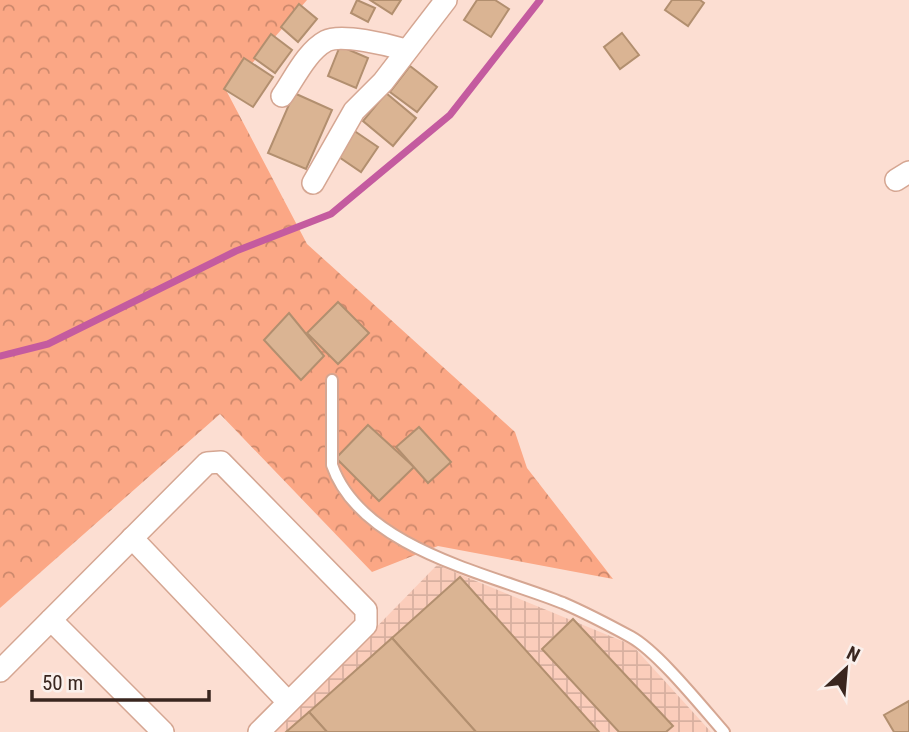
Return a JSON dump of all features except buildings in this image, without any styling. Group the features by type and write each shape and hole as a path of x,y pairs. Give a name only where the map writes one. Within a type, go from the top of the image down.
{"street":[{"path":"313,183 354,111 383,82 446,0"},
{"path":"282,96 319,46 333,39 406,50"},
{"path":"0,671 207,463 221,462 366,610 366,625 259,732"},
{"path":"132,538 288,702"},
{"path":"51,620 163,732"}],"lane":[{"path":"332,380 332,465 336,478 361,508 401,539 450,564 564,604 634,638 724,732"}],"shaded area":[{"path":"437,565 632,645 711,732 274,732"}],"green space":[{"path":"0,0 307,0 227,92 307,244 515,432 527,468 613,579 438,546 372,572 220,414 0,608"}],"waterway":[{"path":"0,356 48,344 236,251 331,214 450,115 540,0"}]}
